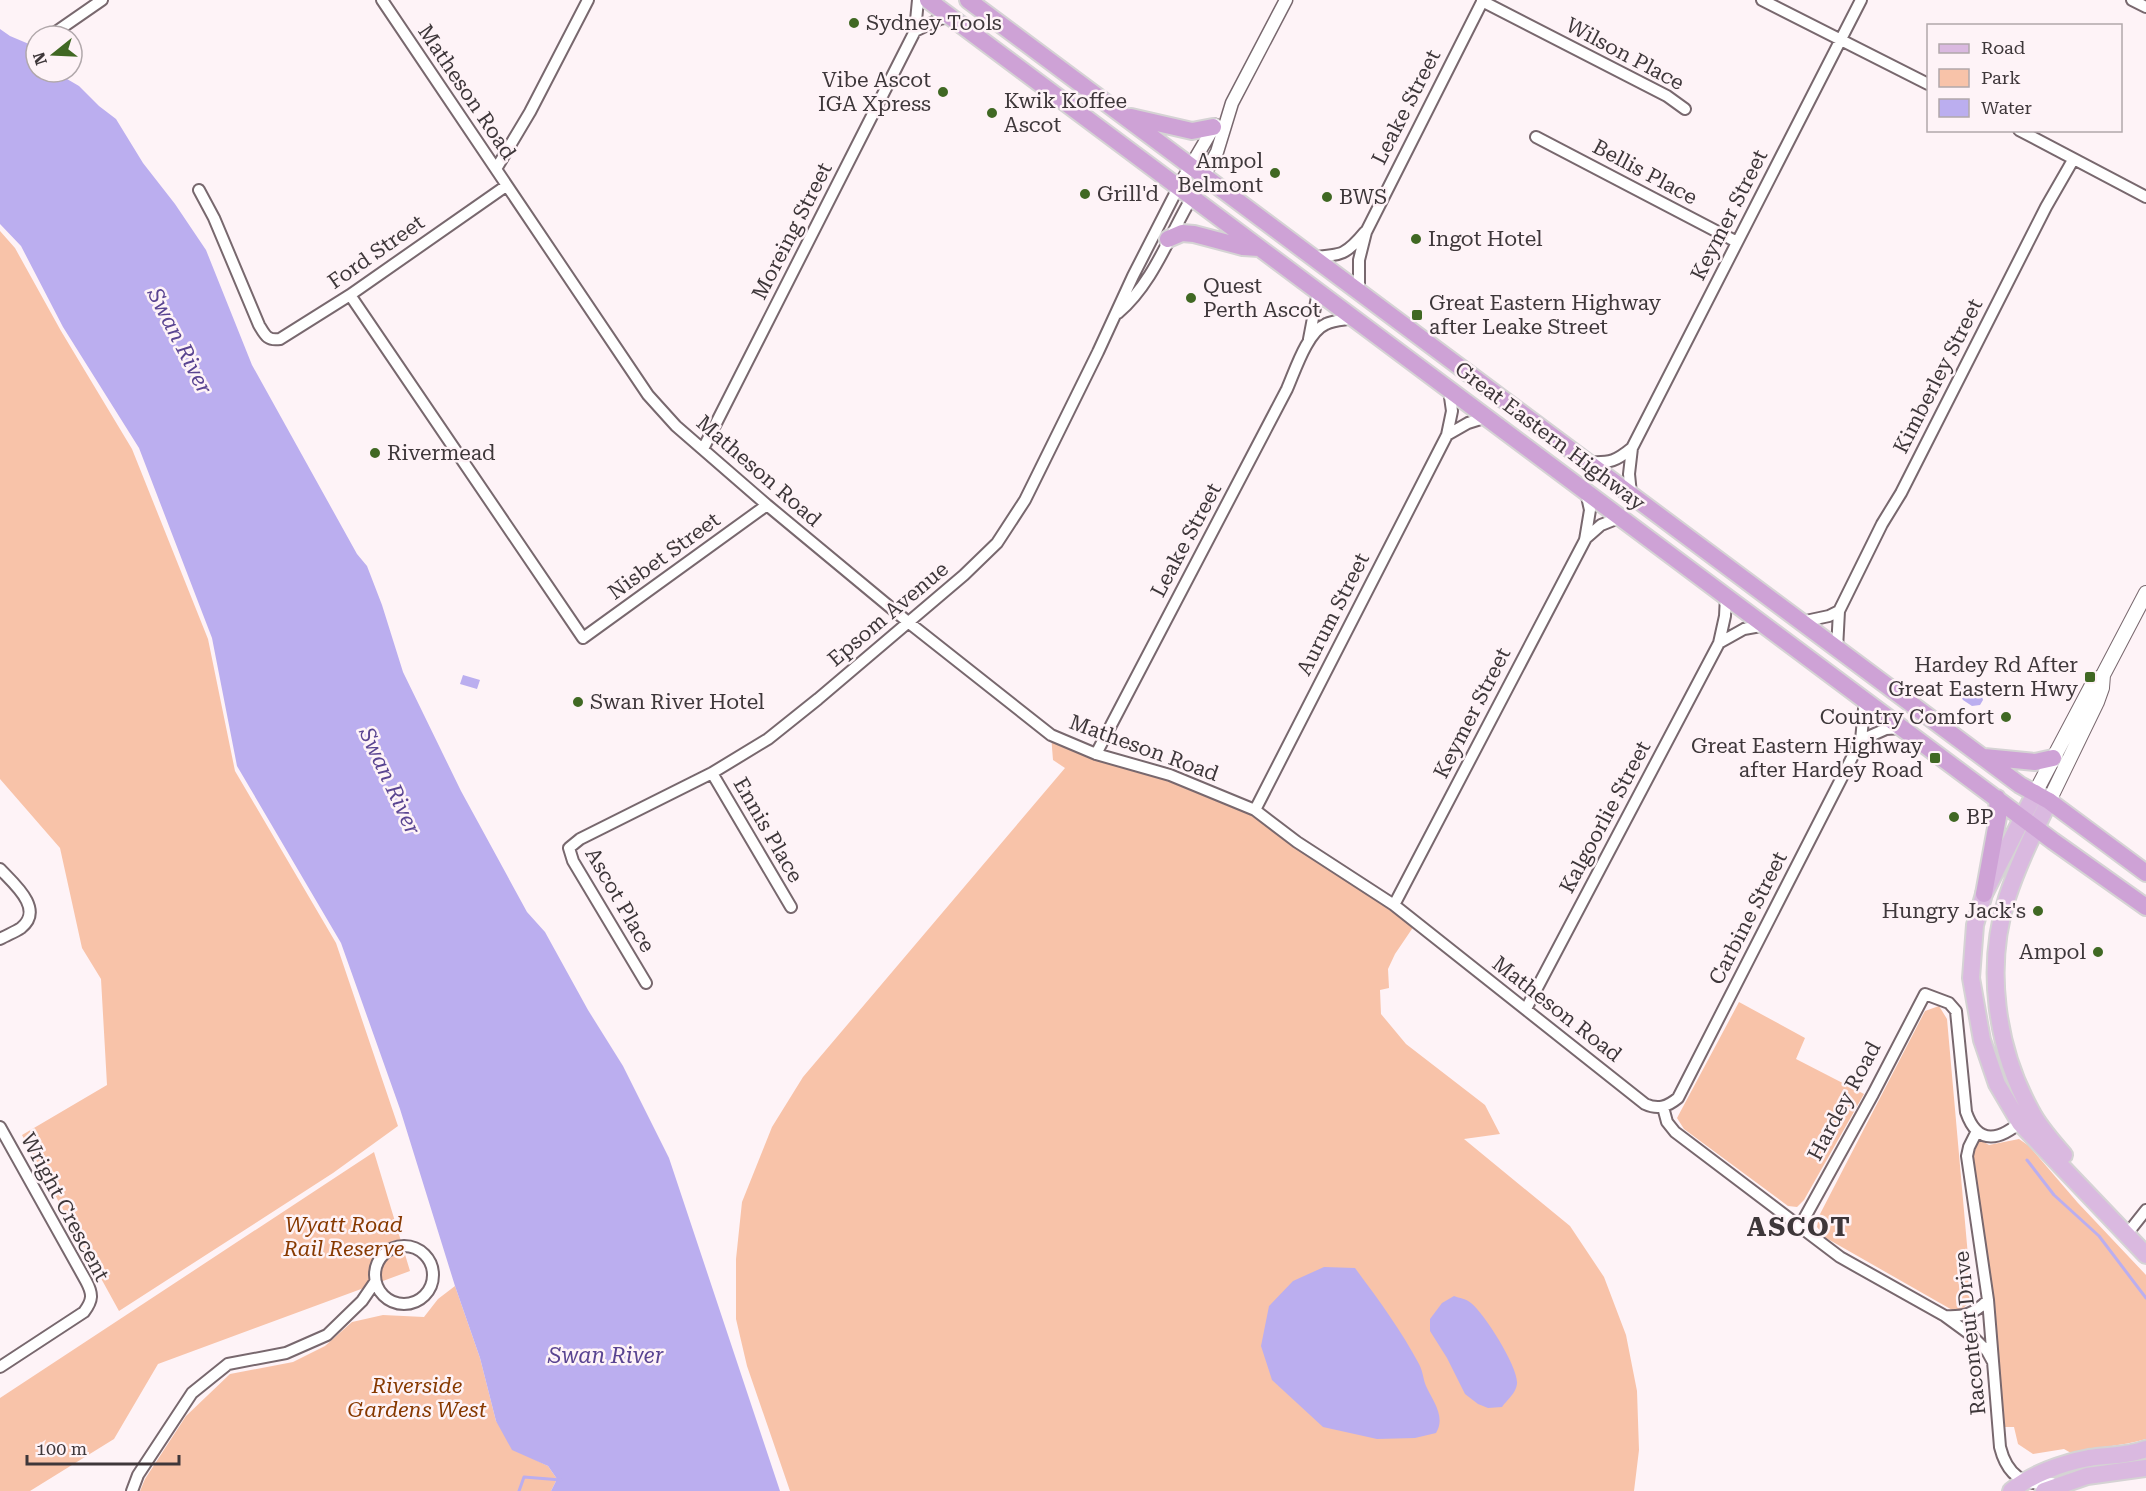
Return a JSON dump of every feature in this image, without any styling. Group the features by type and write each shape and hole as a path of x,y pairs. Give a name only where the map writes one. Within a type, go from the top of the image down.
{"highway":[{"name":"Great Eastern Highway","path":"928,0 2036,828 2146,907"},
{"name":"Great Eastern Highway","path":"969,0 2020,785 2042,797 2146,873"},
{"path":"1124,116 1192,131 1213,127"},
{"path":"1168,239 1182,233 1194,234 1243,248 1260,248"},
{"path":"1983,757 2035,762 2053,758"},
{"path":"1984,894 1998,817 1997,798"}],"main road":[{"path":"2026,1118 2021,1092 2004,1044 2000,1023 1996,985 2003,914 2014,879 2036,828 2053,758 2092,685 2103,675 2146,593"},
{"path":"2103,675 2102,688 2097,701 2042,797 2023,817 1984,894 1972,943 1971,978 1977,1017 1990,1067 2006,1100 2065,1157 2130,1231 2146,1255"},
{"path":"2130,1231 2146,1244"},
{"path":"2017,1486 2060,1466 2086,1459 2146,1449"},
{"path":"2044,1491 2086,1476 2146,1468"}],"street":[{"path":"67,24 102,0"},
{"name":"Matheson Road","path":"382,0 648,395 676,426 767,505 908,622 1051,735 1096,754 1170,776 1255,810 1297,842 1394,905 1645,1104 1654,1108 1663,1107"},
{"path":"496,169 530,112 588,0"},
{"name":"Moreing Street","path":"703,449 915,31 918,0"},
{"name":"Epsom Avenue","path":"1116,315 1129,304 1148,280 1168,239 1217,152 1232,103 1286,0"},
{"name":"Wilson Place","path":"1483,0 1667,96 1685,109"},
{"name":"Leake Street","path":"1359,291 1359,260 1366,232 1483,0"},
{"path":"1762,0 1927,83"},
{"name":"Keymer Street","path":"1631,494 1629,474 1632,448 1861,0"},
{"path":"2132,0 2146,7"},
{"path":"915,31 927,24 950,17"},
{"name":"Epsom Avenue","path":"580,839 712,773 768,739 964,575 997,543 1025,500 1116,315 1132,276 1190,165 1213,127 1232,103"},
{"path":"2023,132 2146,197"},
{"name":"Bellis Place","path":"1536,137 1737,242"},
{"name":"Kimberley Street","path":"1837,649 1839,611 2046,207 2073,159"},
{"name":"Ford Street","path":"199,190 214,218 266,337 272,340 280,339 350,295 506,186"},
{"name":"Leake Street","path":"1312,257 1337,255 1351,249 1366,232"},
{"name":"Leake Street","path":"1308,343 1318,291"},
{"name":"Nisbet Street","path":"350,295 583,638 767,505"},
{"name":"Leake Street","path":"1096,754 1287,389 1308,343 1326,324 1354,318"},
{"name":"Aurum Street","path":"1255,810 1447,435 1452,411 1449,390"},
{"path":"1447,435 1468,423 1488,417"},
{"path":"1590,462 1606,463 1617,460 1632,448"},
{"name":"Keymer Street","path":"1394,905 1585,540 1590,510 1585,490"},
{"name":"Keymer Street","path":"1585,540 1601,525 1621,517"},
{"name":"Kalgoorlie Street","path":"1526,1009 1719,643 1725,616 1726,596"},
{"path":"1801,622 1829,616 1839,611"},
{"path":"1719,643 1744,629 1766,625"},
{"name":"Carbine Street","path":"1663,1107 1678,1098 1861,740 1864,699"},
{"path":"1861,740 1886,729 1902,728"},
{"name":"Ennis Place","path":"712,773 791,907"},
{"name":"Ascot Place","path":"580,839 568,849 573,861 646,983"},
{"path":"0,869 25,896 30,905 27,921 21,928 0,939"},
{"name":"Hardey Road","path":"1799,1228 1873,1094 1924,994 1949,1003 1956,1011 1966,1112 1970,1123 1977,1131"},
{"path":"1663,1107 1667,1122 1675,1132 1799,1228 1840,1257 1945,1316 1980,1342 1993,1362"},
{"path":"1977,1131 1991,1137 2007,1133 2026,1118"},
{"name":"Wright Crescent","path":"0,1127 86,1281 92,1293 92,1302 84,1312 0,1367"},
{"name":"Raconteur Drive","path":"1977,1131 1967,1156 1988,1300 2003,1456 2017,1486"},
{"path":"2130,1231 2146,1210"},
{"path":"132,1491 138,1475 192,1393 228,1365 286,1353 327,1335 362,1301 375,1282 376,1267 380,1257 393,1248 405,1245 414,1247 425,1257 432,1268 431,1288 424,1297 409,1305 402,1305 385,1298 375,1282"},
{"path":"1945,1316 1970,1315 1988,1300"},
{"path":"2017,1486 2068,1481"}],"green space":[{"path":"0,231 15,248 61,331 132,449 208,639 235,771 336,943 398,1126 333,1173 119,1311 22,1135 107,1085 101,979 82,948 60,848 0,779"},
{"path":"1051,735 1255,810 1416,923 1395,954 1388,969 1389,988 1380,990 1381,1014 1406,1044 1485,1105 1500,1134 1464,1139 1570,1226 1604,1277 1626,1335 1637,1391 1639,1450 1634,1491 790,1491 747,1366 736,1319 736,1259 742,1202 772,1127 803,1077 1065,768 1053,760"},
{"path":"1739,1002 1805,1038 1796,1059 1864,1094 1804,1200 1797,1207 1788,1206 1684,1129 1677,1118"},
{"path":"1939,1006 1947,1019 1972,1301 1954,1311 1826,1238 1817,1227 1819,1216 1925,1011"},
{"path":"2019,1139 2029,1146 2078,1203 2146,1275 2146,1439 2071,1453 2064,1449 2033,1454 2018,1444 2014,1427 1999,1427 1973,1150 1974,1144 1982,1141 1989,1145"},
{"name":"Wyatt Road Rail Reserve","path":"374,1152 410,1271 158,1364 114,1439 30,1491 0,1491 0,1398"},
{"name":"Riverside Gardens West","path":"455,1286 480,1358 496,1421 532,1458 548,1466 557,1479 551,1491 140,1491 145,1479 186,1416 230,1374 293,1362 325,1346 352,1322 383,1315 424,1317 438,1299"}],"water":[{"name":"Swan River","path":"0,29 24,42 24,84 76,84 116,119 143,163 175,204 206,250 252,365 357,554 367,566 403,672 461,791 527,912 545,932 588,1010 623,1066 669,1158 780,1491 551,1491 557,1479 548,1466 512,1450 496,1421 480,1358 400,1109 341,943 237,766 212,638 139,448 63,327 21,246 0,224"},
{"path":"463,675 480,680 477,689 460,684"},
{"path":"1963,685 1981,693 1983,700 1980,705 1972,706 1963,700 1958,691"},
{"path":"1324,1267 1355,1268 1389,1315 1419,1364 1437,1409 1440,1421 1436,1433 1415,1438 1377,1439 1323,1427 1272,1380 1261,1346 1269,1306 1293,1281"},
{"path":"1454,1296 1467,1300 1477,1309 1507,1354 1517,1384 1502,1407 1488,1408 1465,1394 1430,1331 1430,1319 1442,1303"}],"waterway":[{"path":"2027,1160 2054,1195 2099,1236 2146,1298"},
{"path":"519,1491 524,1477 561,1480"}],"place":[{"name":"Sydney Tools","path":"854,23"},
{"name":"Vibe Ascot IGA Xpress","path":"943,92"},
{"name":"Kwik Koffee Ascot","path":"992,113"},
{"name":"Ampol Belmont","path":"1275,173"},
{"name":"Grill'd","path":"1085,194"},
{"name":"BWS","path":"1327,197"},
{"name":"Ingot Hotel","path":"1416,239"},
{"name":"Quest Perth Ascot","path":"1191,298"},
{"name":"Great Eastern Highway after Leake Street","path":"1417,315"},
{"name":"Rivermead","path":"375,453"},
{"name":"Hardey Rd After Great Eastern Hwy","path":"2090,677"},
{"name":"Swan River Hotel","path":"578,702"},
{"name":"Country Comfort","path":"2006,717"},
{"name":"Great Eastern Highway after Hardey Road","path":"1935,758"},
{"name":"BP","path":"1954,817"},
{"name":"Hungry Jack's","path":"2038,911"},
{"name":"Ampol","path":"2098,952"}],"district":[{"name":"ASCOT","path":"1799,1227"}]}
